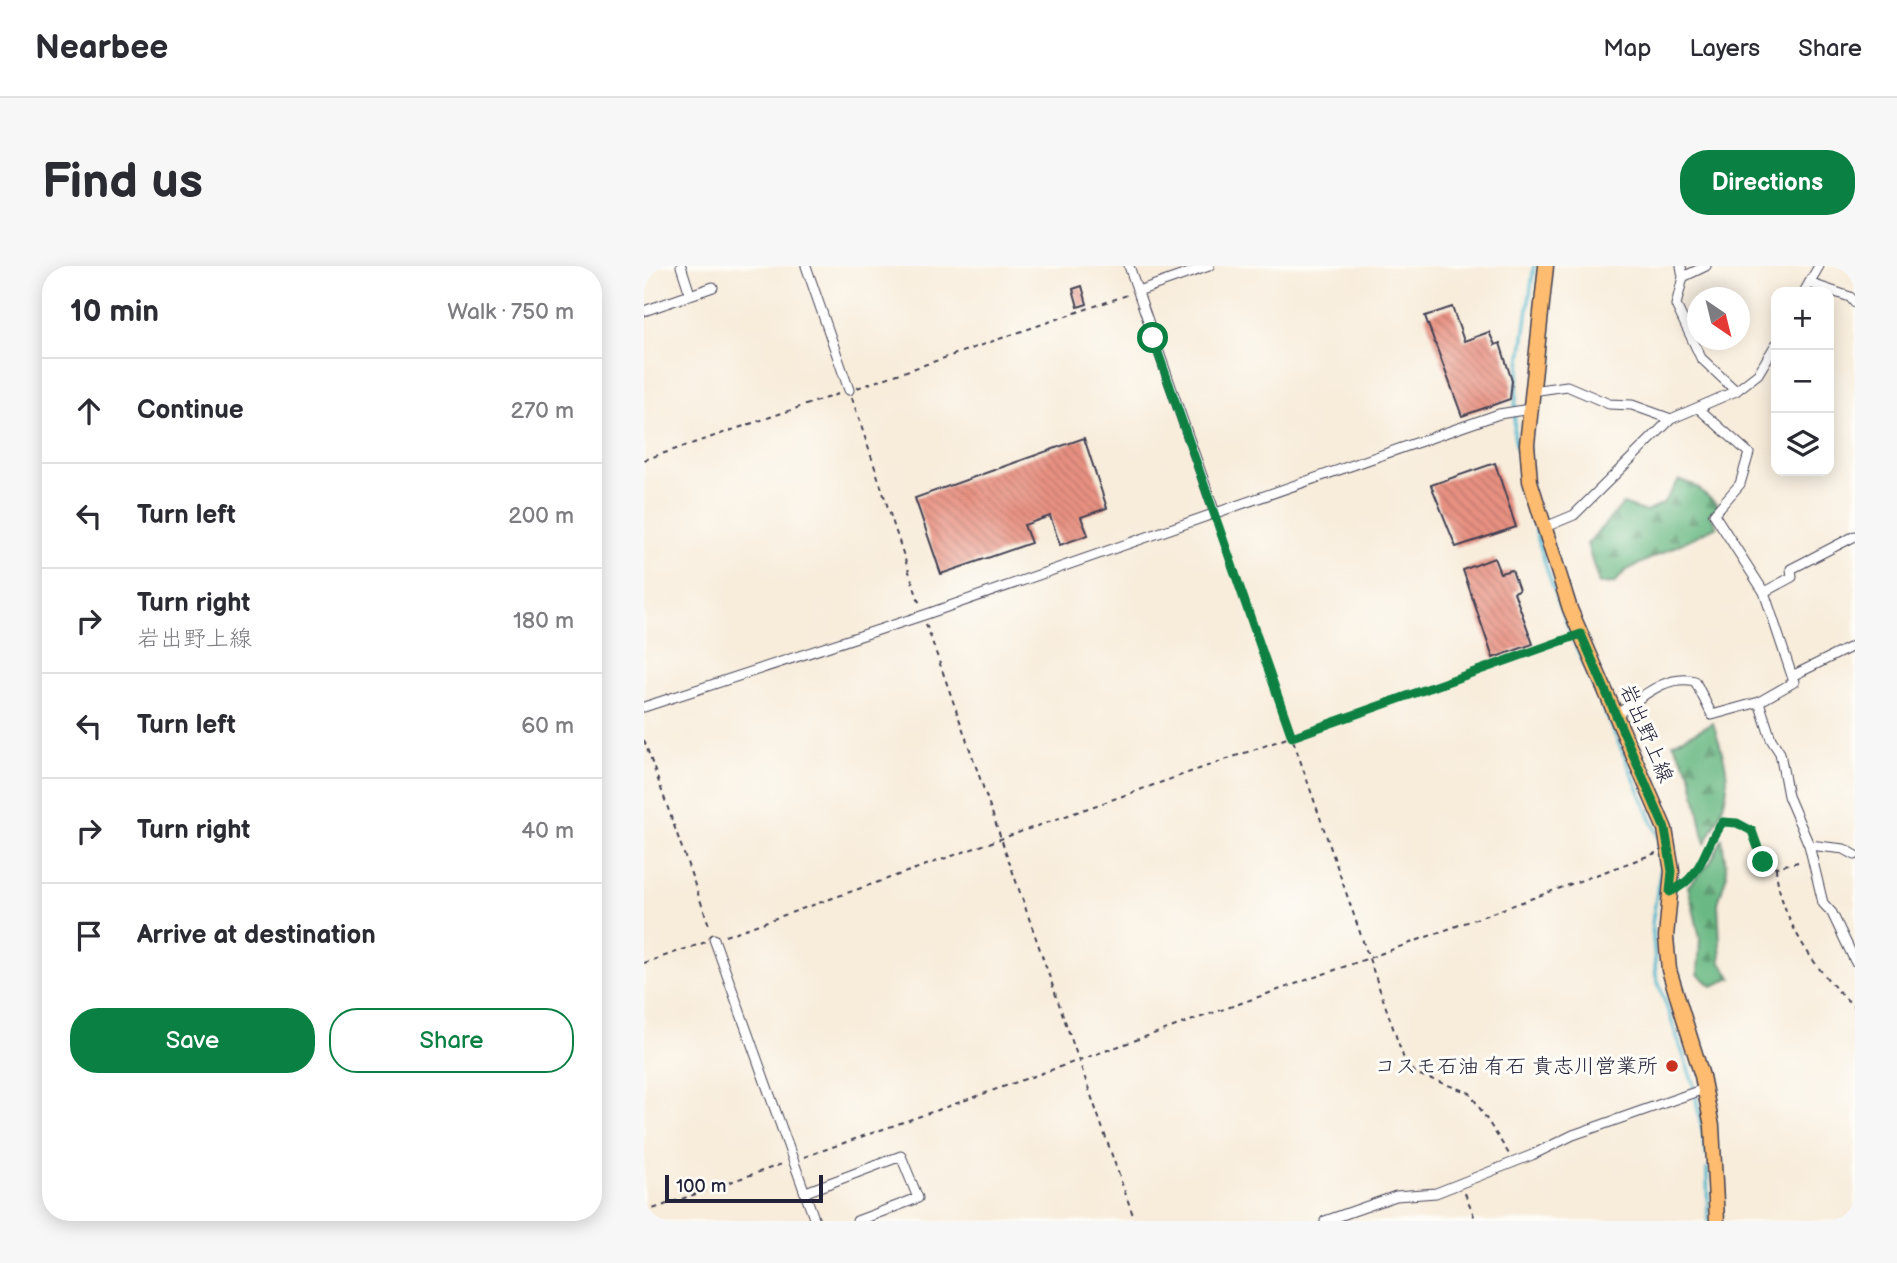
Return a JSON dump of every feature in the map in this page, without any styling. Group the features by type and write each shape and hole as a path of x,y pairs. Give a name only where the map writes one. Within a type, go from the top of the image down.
{"main road":[{"name":"岩出野上線","path":"1546,266 1527,444 1530,481 1543,527 1581,634 1665,829 1670,848 1666,937 1669,970 1704,1089 1712,1126 1717,1221"}],"street":[{"path":"681,266 690,293"},
{"path":"806,266 849,390"},
{"path":"1129,266 1215,513"},
{"path":"1138,291 1209,266"},
{"path":"1681,266 1683,277 1675,305 1701,358 1736,391"},
{"path":"1683,277 1706,266"},
{"path":"1807,287 1819,266"},
{"path":"1809,283 1850,297 1855,303"},
{"path":"645,309 713,287"},
{"path":"1543,527 1574,515 1671,419 1736,391 1758,374 1772,350"},
{"path":"1532,391 1567,386 1609,404 1632,405 1671,419"},
{"path":"1616,715 1662,684 1681,678 1695,681 1712,715 1759,702 1794,682 1764,592 1714,514 1740,484 1749,453 1698,408"},
{"path":"644,707 924,615 1499,414 1530,410"},
{"path":"1764,592 1792,577 1791,569 1855,536"},
{"path":"1792,676 1855,645"},
{"path":"1759,702 1771,738 1780,753 1788,796 1809,845 1823,903 1832,914 1855,961"},
{"path":"1809,845 1844,849 1855,855"},
{"path":"714,939 791,1161 806,1192 815,1221"},
{"path":"1325,1221 1396,1196 1436,1193 1573,1135 1704,1089"},
{"path":"806,1192 901,1156 918,1198 857,1221"}],"path":[{"path":"644,460 1138,291"},
{"path":"849,390 1001,840 1135,1221"},
{"path":"1215,513 1406,1065 1417,1074 1470,1093 1513,1161"},
{"path":"644,963 1001,840 1581,634"},
{"path":"644,740 714,939"},
{"path":"1670,892 1682,887 1707,856 1715,831 1723,822 1737,823 1752,831 1763,862 1776,867 1811,859"},
{"path":"644,1212 1369,958 1670,848"},
{"path":"1776,867 1781,894 1804,943 1828,979 1855,1007"},
{"path":"1461,1183 1476,1221"}],"green space":[{"path":"1679,480 1694,485 1719,506 1709,514 1717,526 1625,571 1615,583 1599,584 1587,544 1623,504 1646,512 1663,503"},
{"path":"1713,723 1724,757 1727,784 1721,810 1705,843 1691,774 1673,743"},
{"path":"1722,839 1727,874 1718,903 1721,963 1732,978 1712,986 1698,974 1700,938 1688,886 1710,863"}],"building":[{"path":"1082,286 1087,304 1078,307 1073,289"},
{"path":"1452,307 1464,341 1489,332 1495,345 1500,343 1512,381 1510,399 1462,416 1425,316"},
{"path":"1084,438 1107,508 1081,517 1088,535 1060,545 1050,516 1024,525 1031,543 941,574 915,498"},
{"path":"1495,463 1516,527 1456,547 1431,485"},
{"path":"1494,558 1500,573 1512,570 1519,590 1514,592 1533,644 1493,658 1463,570"}],"waterway":[{"path":"1523,475 1514,435 1516,393 1534,266"},
{"path":"1527,493 1537,538 1567,625 1659,839 1661,868 1652,923 1656,976 1693,1083 1707,1155"},
{"path":"1707,1169 1708,1221"}],"place":[{"name":"コスモ石油 有石 貴志川営業所","path":"1672,1066"}],"route":[{"path":"1153,338 1292,737 1581,634 1665,829 1672,871 1670,892 1682,887 1707,856 1715,831 1723,822 1737,823 1752,831 1763,862"}]}
